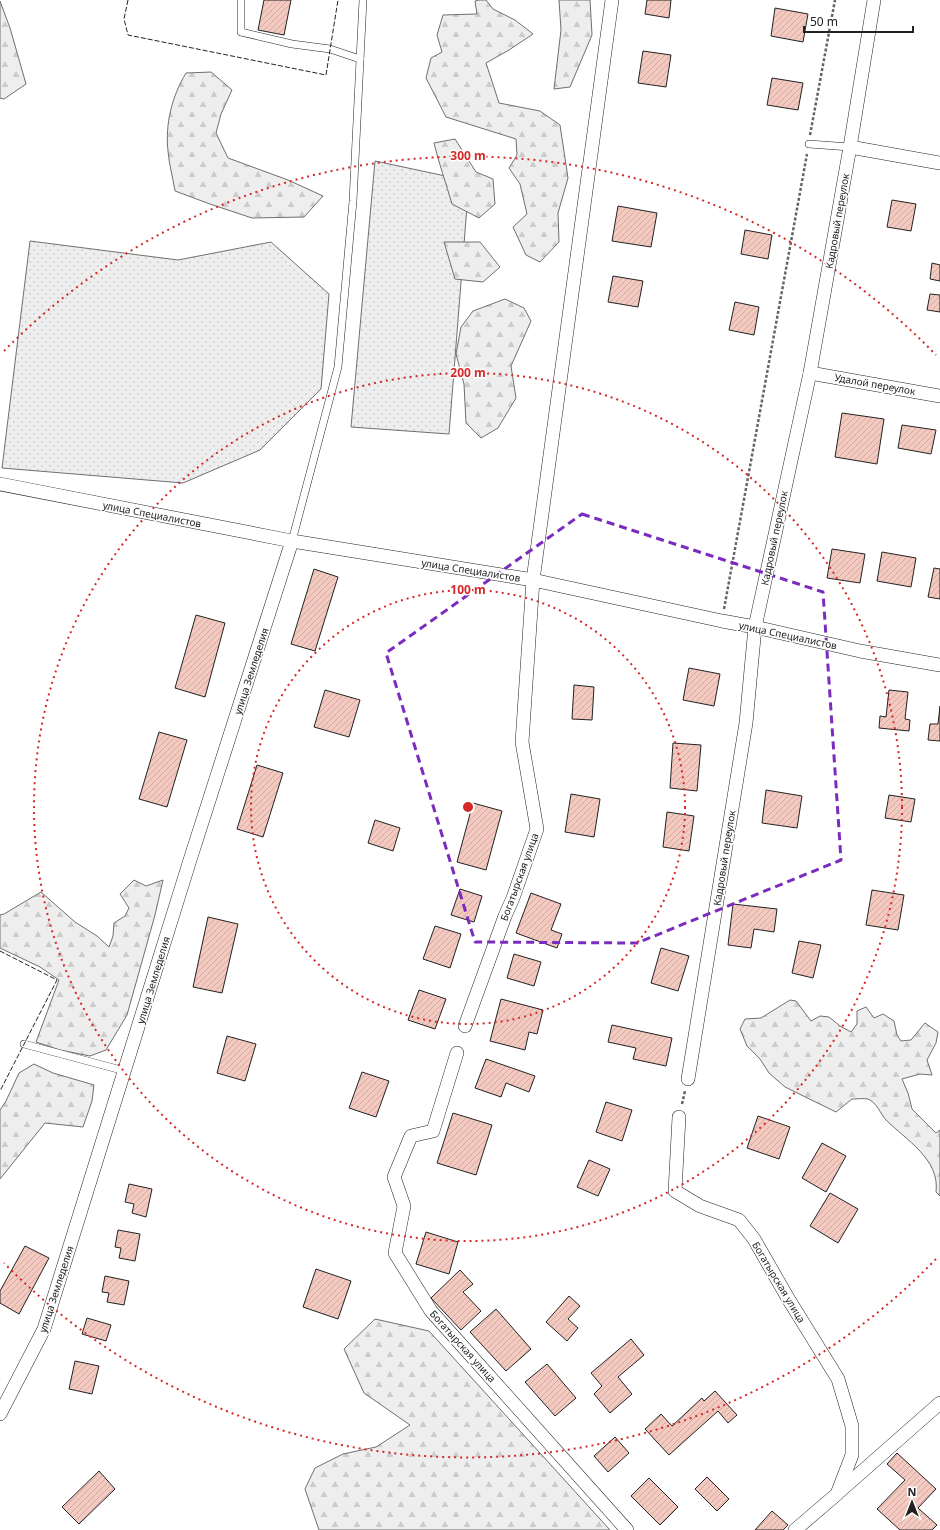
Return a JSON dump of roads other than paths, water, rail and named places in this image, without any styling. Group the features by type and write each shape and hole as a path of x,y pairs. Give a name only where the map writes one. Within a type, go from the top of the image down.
{"street":[{"name":"Богатырская улица","path":"465,1026 537,829 522,742 533,580 612,0"},
{"name":"Кадровый переулок","path":"688,1079 746,723 755,627 810,373 850,147 874,0"},
{"path":"850,147 940,163"},
{"name":"Удалой переулок","path":"810,373 940,396"},
{"name":"улица Специалистов","path":"0,484 292,541 533,580 860,651 940,664"},
{"name":"улица Земледелия","path":"0,1414 44,1330 292,541"},
{"name":"Богатырская улица","path":"457,1053 433,1131 411,1136 394,1177 404,1206 395,1253 431,1311 627,1530"},
{"name":"Богатырская улица","path":"679,1118 675,1191 700,1206 739,1220 754,1239 789,1300 838,1379 852,1426 852,1455 837,1494"},
{"name":"Богатырская улица","path":"795,1530 940,1403"}],"lane":[{"path":"241,0 241,32 292,44 330,49 360,59"},
{"path":"292,541 338,367 353,201 363,0"},
{"path":"809,144 850,147"},
{"path":"24,1044 125,1071"}]}
